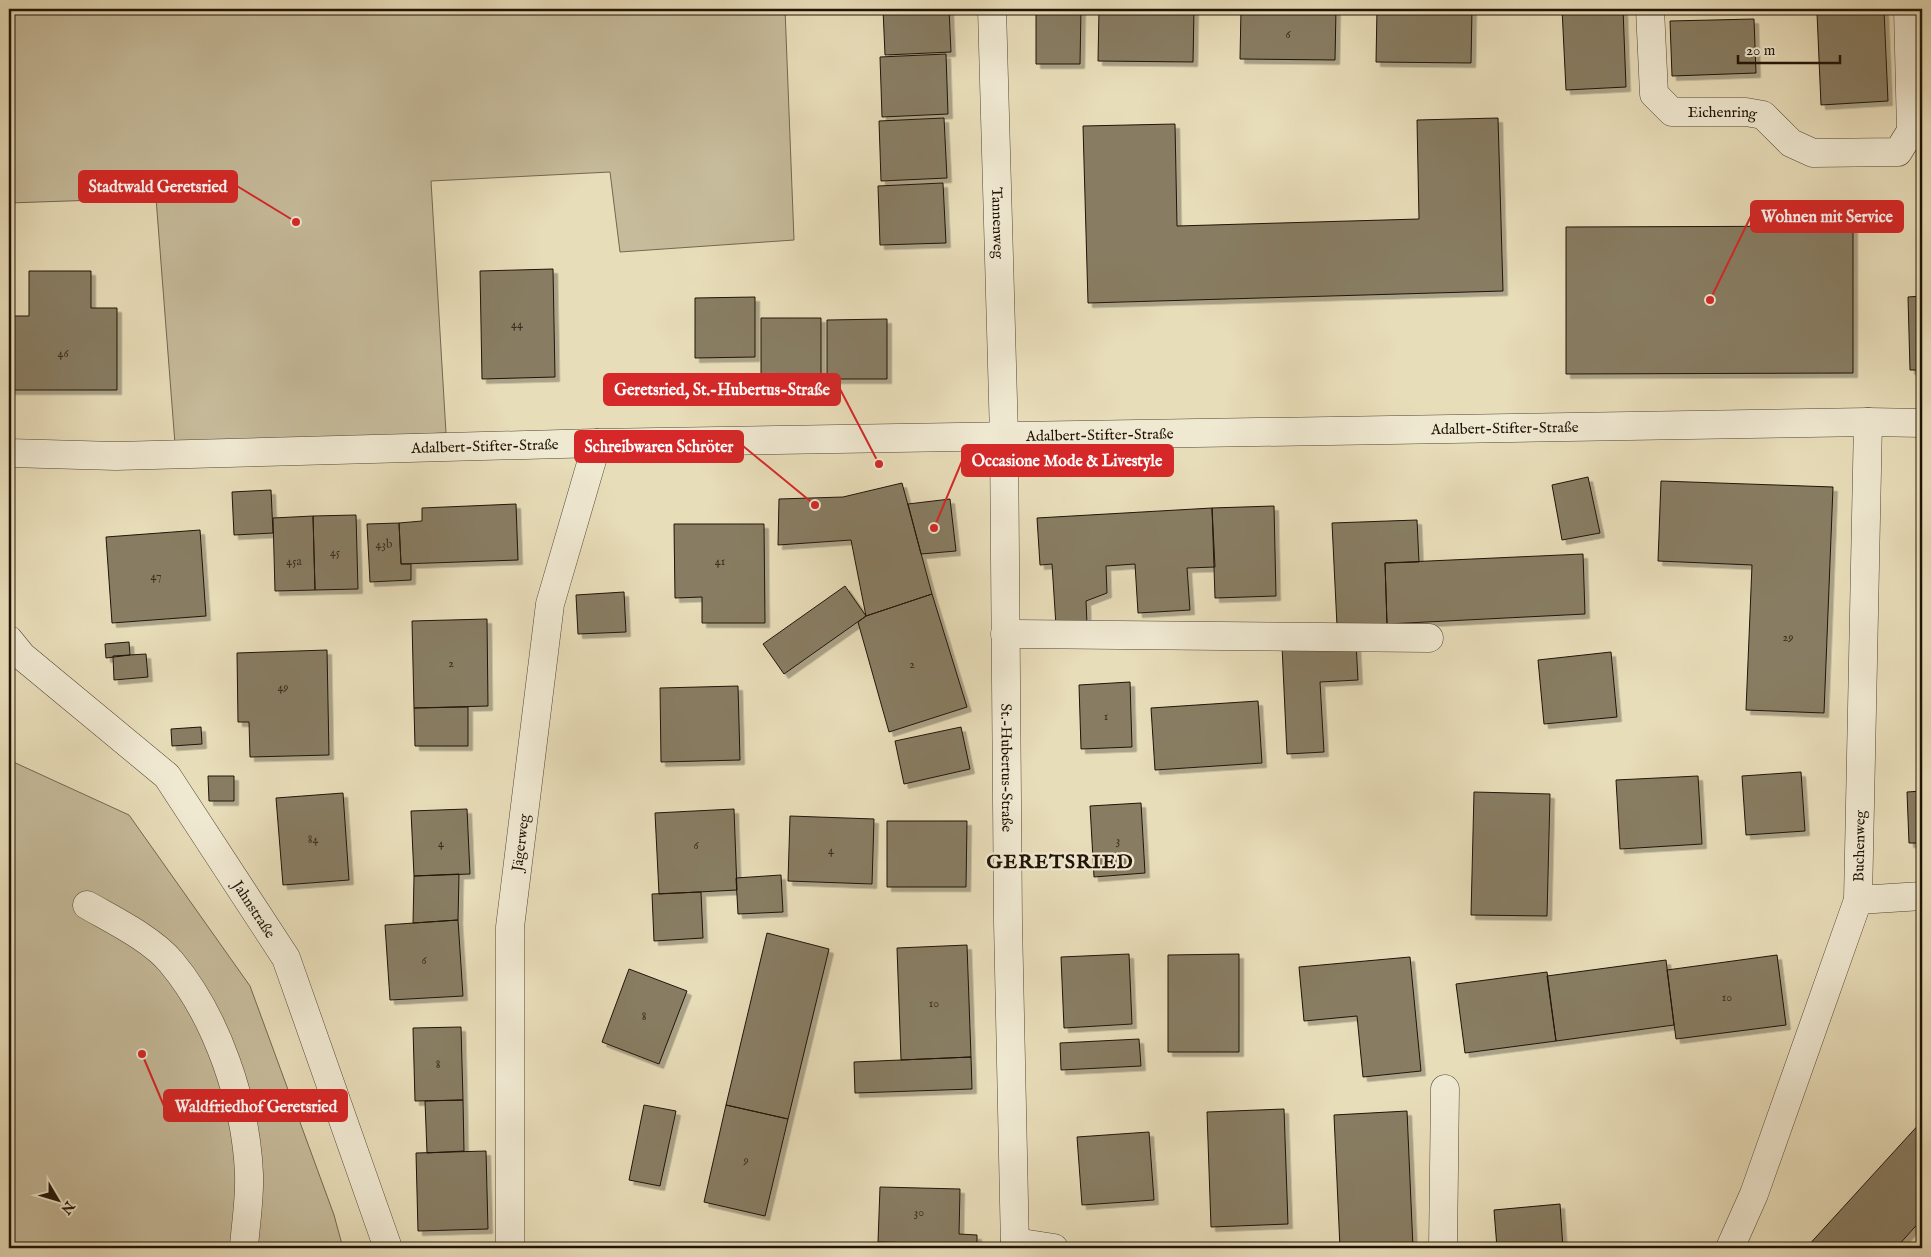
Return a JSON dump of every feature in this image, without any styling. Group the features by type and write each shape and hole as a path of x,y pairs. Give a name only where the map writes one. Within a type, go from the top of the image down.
{"street":[{"name":"Tannenweg","path":"992,9 1004,436"},
{"name":"Eichenring","path":"1650,9 1654,94 1672,112 1746,112 1763,115 1791,143 1812,153 1898,152 1911,131 1916,63 1908,9"},
{"name":"Adalbert-Stifter-Straße","path":"9,453 101,456 1004,436 1868,422 1922,423"},
{"name":"Buchenweg","path":"1730,1248 1754,1194 1858,900 1868,422"},
{"name":"St.-Hubertus-Straße","path":"1004,436 1015,1245"},
{"name":"Jägerweg","path":"510,1248 510,927 550,604 597,444"},
{"path":"1006,634 1429,638"},
{"name":"Jahnstraße","path":"9,640 22,656 166,776 286,958 388,1248"},
{"path":"1858,900 1922,896"},
{"path":"87,905 138,934 171,961 202,1007 230,1071 242,1122 249,1174 244,1246"},
{"path":"1443,1248 1445,1089"},
{"path":"1015,1245 1054,1248"}],"shaded area":[{"path":"9,9 785,9 794,240 620,252 610,172 431,181 446,433 175,444 156,198 9,203"},
{"path":"9,760 129,815 250,986 334,1215 343,1248 9,1248"}],"building":[{"path":"883,9 949,9 951,52 885,55"},
{"path":"1036,9 1081,9 1080,64 1036,64"},
{"path":"1099,9 1194,9 1193,62 1098,61"},
{"path":"1241,9 1336,9 1335,60 1240,59"},
{"path":"1377,9 1472,9 1471,63 1376,62"},
{"path":"1562,9 1623,9 1626,87 1566,90"},
{"path":"1884,10 1888,101 1821,105 1817,13"},
{"path":"1754,19 1756,73 1672,76 1670,21"},
{"path":"946,54 948,114 882,117 880,57"},
{"path":"944,118 947,178 881,181 879,121"},
{"path":"1498,118 1503,291 1088,303 1083,126 1175,124 1177,226 1419,219 1417,120"},
{"path":"943,183 946,243 880,245 878,186"},
{"path":"1853,226 1853,373 1566,374 1566,227"},
{"path":"553,269 555,377 482,379 480,271"},
{"path":"29,271 91,271 91,308 117,308 117,390 9,390 9,316 29,316"},
{"path":"1922,296 1922,370 1910,370 1908,297"},
{"path":"755,297 755,357 695,358 695,298"},
{"path":"761,318 821,318 821,378 761,378"},
{"path":"887,319 887,379 827,379 827,320"},
{"path":"1588,477 1600,533 1562,540 1552,485"},
{"path":"1661,481 1833,487 1824,713 1746,710 1752,565 1658,561"},
{"path":"902,483 932,594 866,616 851,540 778,545 779,499 843,497"},
{"path":"271,490 273,533 234,535 232,492"},
{"path":"950,499 956,551 921,554 908,504"},
{"path":"516,504 518,560 401,564 399,523 422,521 422,508"},
{"path":"1274,506 1276,596 1215,598 1212,508"},
{"path":"1212,508 1215,567 1187,568 1190,610 1138,613 1135,564 1106,566 1107,593 1086,601 1087,624 1056,626 1052,564 1040,565 1037,518"},
{"path":"356,515 358,589 315,590 313,516"},
{"path":"313,516 315,590 275,591 273,518"},
{"path":"1417,520 1419,562 1385,563 1387,624 1337,626 1332,523"},
{"path":"399,523 401,564 411,564 411,580 370,582 367,524"},
{"path":"674,524 764,524 765,623 702,623 702,597 675,598"},
{"path":"200,530 206,616 112,623 106,537"},
{"path":"1583,554 1585,614 1387,624 1385,563"},
{"path":"845,586 866,616 784,674 763,644"},
{"path":"624,592 626,632 578,634 576,595"},
{"path":"932,594 967,707 889,732 858,622 866,616"},
{"path":"487,619 488,706 414,708 412,621"},
{"path":"129,642 130,655 106,658 105,644"},
{"path":"1356,642 1358,680 1320,682 1324,752 1287,754 1282,646"},
{"path":"327,650 329,755 250,757 249,722 238,722 237,653"},
{"path":"1611,652 1617,717 1544,724 1538,660"},
{"path":"146,654 148,677 114,680 113,656"},
{"path":"1130,682 1132,747 1081,749 1079,685"},
{"path":"738,686 740,760 661,762 660,688"},
{"path":"1258,701 1262,763 1155,770 1151,708"},
{"path":"468,707 468,746 415,746 414,708"},
{"path":"201,727 202,744 172,746 171,729"},
{"path":"961,727 970,769 904,784 895,741"},
{"path":"1801,772 1805,831 1746,835 1742,776"},
{"path":"208,776 234,776 234,801 209,801"},
{"path":"1698,776 1702,844 1620,849 1616,780"},
{"path":"1922,791 1922,843 1909,843 1907,792"},
{"path":"1474,792 1550,794 1547,916 1471,915"},
{"path":"343,793 349,880 283,885 276,798"},
{"path":"1141,803 1145,873 1094,877 1090,806"},
{"path":"467,809 470,874 414,876 411,811"},
{"path":"734,809 737,890 659,894 655,813"},
{"path":"790,816 874,819 872,884 788,881"},
{"path":"887,821 967,821 966,887 887,887"},
{"path":"459,874 458,920 413,923 414,876"},
{"path":"781,875 783,912 738,914 736,878"},
{"path":"701,892 703,938 654,941 652,894"},
{"path":"458,920 463,996 390,1000 385,925"},
{"path":"767,933 829,949 788,1119 726,1105"},
{"path":"967,945 971,1057 901,1060 897,948"},
{"path":"1129,954 1132,1024 1064,1028 1061,957"},
{"path":"1239,954 1239,1052 1168,1052 1168,955"},
{"path":"1777,955 1786,1025 1676,1039 1667,970"},
{"path":"1410,957 1421,1071 1363,1077 1357,1016 1304,1021 1299,967"},
{"path":"1666,960 1674,1025 1556,1041 1547,976"},
{"path":"629,969 687,991 659,1064 602,1042"},
{"path":"1547,972 1556,1041 1465,1053 1456,984"},
{"path":"461,1027 463,1100 415,1101 413,1028"},
{"path":"1139,1039 1141,1066 1061,1070 1060,1043"},
{"path":"971,1057 972,1089 855,1093 854,1062"},
{"path":"463,1100 464,1151 427,1153 425,1101"},
{"path":"644,1105 676,1111 660,1186 629,1180"},
{"path":"726,1105 788,1119 765,1216 704,1202"},
{"path":"1284,1109 1288,1224 1211,1227 1207,1112"},
{"path":"1407,1111 1413,1248 1340,1248 1334,1115"},
{"path":"1922,1121 1922,1219 1896,1248 1806,1248"},
{"path":"1149,1132 1154,1200 1082,1205 1077,1137"},
{"path":"486,1151 488,1229 418,1231 416,1153"},
{"path":"880,1187 960,1189 959,1234 977,1235 977,1248 923,1248 923,1243 878,1242"},
{"path":"1560,1204 1563,1248 1497,1248 1494,1210"}],"place":[{"name":"Stadtwald Geretsried","path":"296,222"},
{"name":"Wohnen mit Service","path":"1710,300"},
{"name":"Geretsried, St.-Hubertus-Straße","path":"879,464"},
{"name":"Schreibwaren Schröter","path":"815,505"},
{"name":"Occasione Mode & Livestyle","path":"934,528"},
{"name":"Waldfriedhof Geretsried","path":"142,1054"}],"district":[{"name":"GERETSRIED","path":"1060,862"}]}
